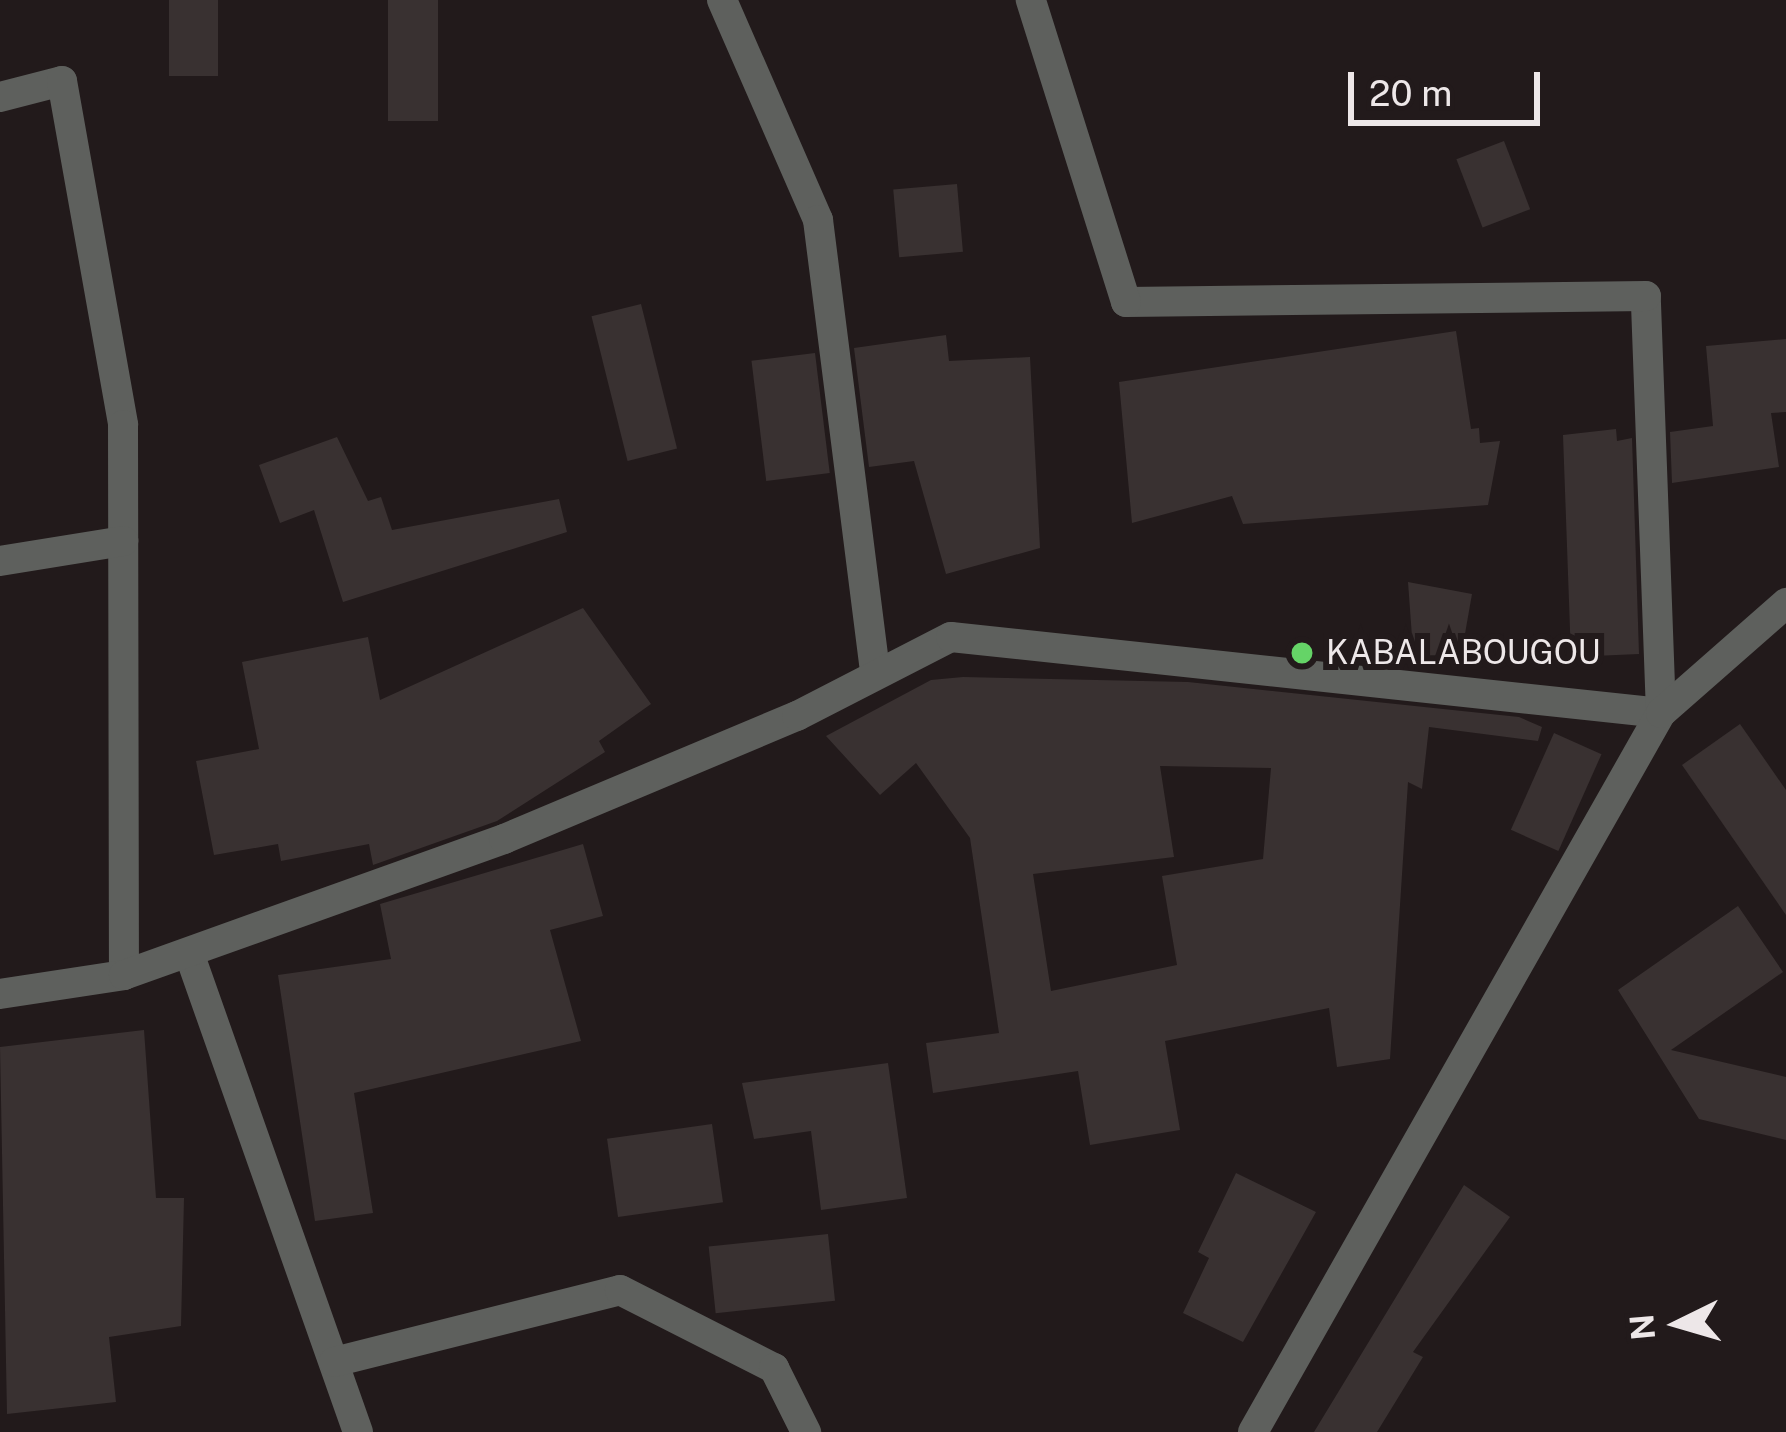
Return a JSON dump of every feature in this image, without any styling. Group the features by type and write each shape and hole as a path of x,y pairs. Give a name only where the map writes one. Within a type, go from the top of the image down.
{"street":[{"path":"722,0 818,220 875,672"},
{"path":"1031,0 1126,302 1646,296 1661,713"},
{"path":"0,97 62,81 122,425 124,975"},
{"path":"0,561 123,541"},
{"path":"1253,1432 1661,713 1786,603"},
{"path":"0,994 124,975 504,839 797,716 951,637 1661,713"},
{"path":"189,953 358,1432"},
{"path":"334,1362 620,1290 774,1368 806,1432"}],"building":[{"path":"169,0 218,0 218,76 169,76"},
{"path":"388,0 438,0 438,121 388,121"},
{"path":"1504,141 1530,209 1483,227 1456,159"},
{"path":"957,184 963,252 899,257 893,190"},
{"path":"641,304 677,449 628,461 592,316"},
{"path":"1456,331 1471,429 1479,428 1480,443 1500,441 1488,505 1243,524 1232,496 1132,523 1119,382"},
{"path":"946,335 949,361 1030,357 1040,548 946,574 914,461 869,467 854,348"},
{"path":"1786,339 1786,412 1771,413 1779,467 1672,483 1670,432 1713,426 1706,346"},
{"path":"815,353 830,473 766,481 751,361"},
{"path":"1616,429 1617,441 1632,438 1639,654 1571,657 1563,435"},
{"path":"337,437 368,501 381,497 392,530 559,499 567,532 343,602 314,510 280,523 259,465"},
{"path":"1408,582 1472,594 1460,662 1414,664"},
{"path":"583,608 651,704 599,741 605,752 497,821 373,865 369,844 281,861 278,844 214,855 196,761 259,749 242,662 368,637 380,700"},
{"path":"931,680 1188,682 1519,717 1542,727 1538,741 1429,727 1422,789 1408,782 1390,1059 1337,1067 1329,1008 1165,1041 1180,1130 1090,1145 1078,1071 933,1093 926,1043 999,1033 970,838 916,763 880,795 826,736","holes":["1160,766 1271,768 1263,859 1162,876 1177,965 1051,991 1033,874 1174,857"]},
{"path":"1740,724 1786,790 1786,915 1682,765"},
{"path":"1554,733 1602,754 1558,851 1511,830"},
{"path":"583,844 603,916 550,930 581,1041 354,1093 373,1213 315,1221 278,975 391,959 380,904"},
{"path":"1738,906 1783,972 1671,1050 1786,1077 1786,1140 1699,1119 1618,990"},
{"path":"144,1030 156,1198 184,1198 181,1326 109,1337 116,1402 7,1414 0,1047"},
{"path":"888,1063 907,1198 821,1210 811,1131 754,1139 742,1083"},
{"path":"712,1124 723,1202 618,1217 607,1139"},
{"path":"1236,1173 1316,1212 1243,1342 1183,1313 1209,1258 1198,1252"},
{"path":"1464,1185 1510,1217 1413,1352 1423,1357 1377,1432 1314,1432"},
{"path":"828,1234 835,1301 716,1313 709,1247"}],"place":[{"name":"KABALABOUGOU","path":"1302,653"}]}
